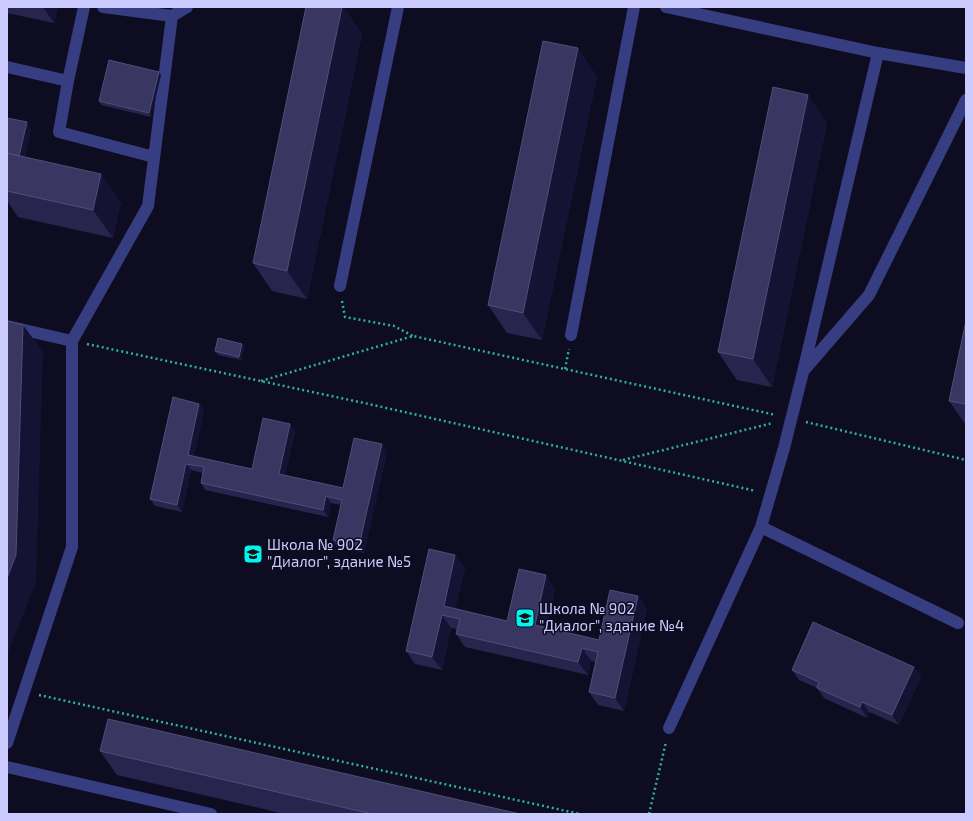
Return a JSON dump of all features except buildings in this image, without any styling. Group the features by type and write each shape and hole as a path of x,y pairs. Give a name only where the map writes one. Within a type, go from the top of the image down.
{"lane":[{"path":"103,7 172,16 187,7"},
{"path":"340,286 398,7"},
{"path":"571,335 634,7"},
{"path":"666,7 878,53 966,68"},
{"path":"83,9 58,132 154,157"},
{"path":"7,743 72,547 72,341 148,206 172,16"},
{"path":"669,728 761,527 803,372 878,53"},
{"path":"7,67 68,81"},
{"path":"803,372 869,295 966,100"},
{"path":"7,326 72,341"},
{"path":"761,527 958,623"},
{"path":"7,767 211,814"}],"path":[{"path":"340,286 345,317 394,326 413,336 791,419 966,460"},
{"path":"261,381 413,336"},
{"path":"72,341 364,403 770,494"},
{"path":"622,461 791,419"},
{"path":"24,692 580,814"},
{"path":"649,814 669,728"}],"place":[{"name":"Школа № 902 \"Диалог\", здание №5","path":"253,554"},
{"name":"Школа № 902 \"Диалог\", здание №4","path":"525,618"}]}
